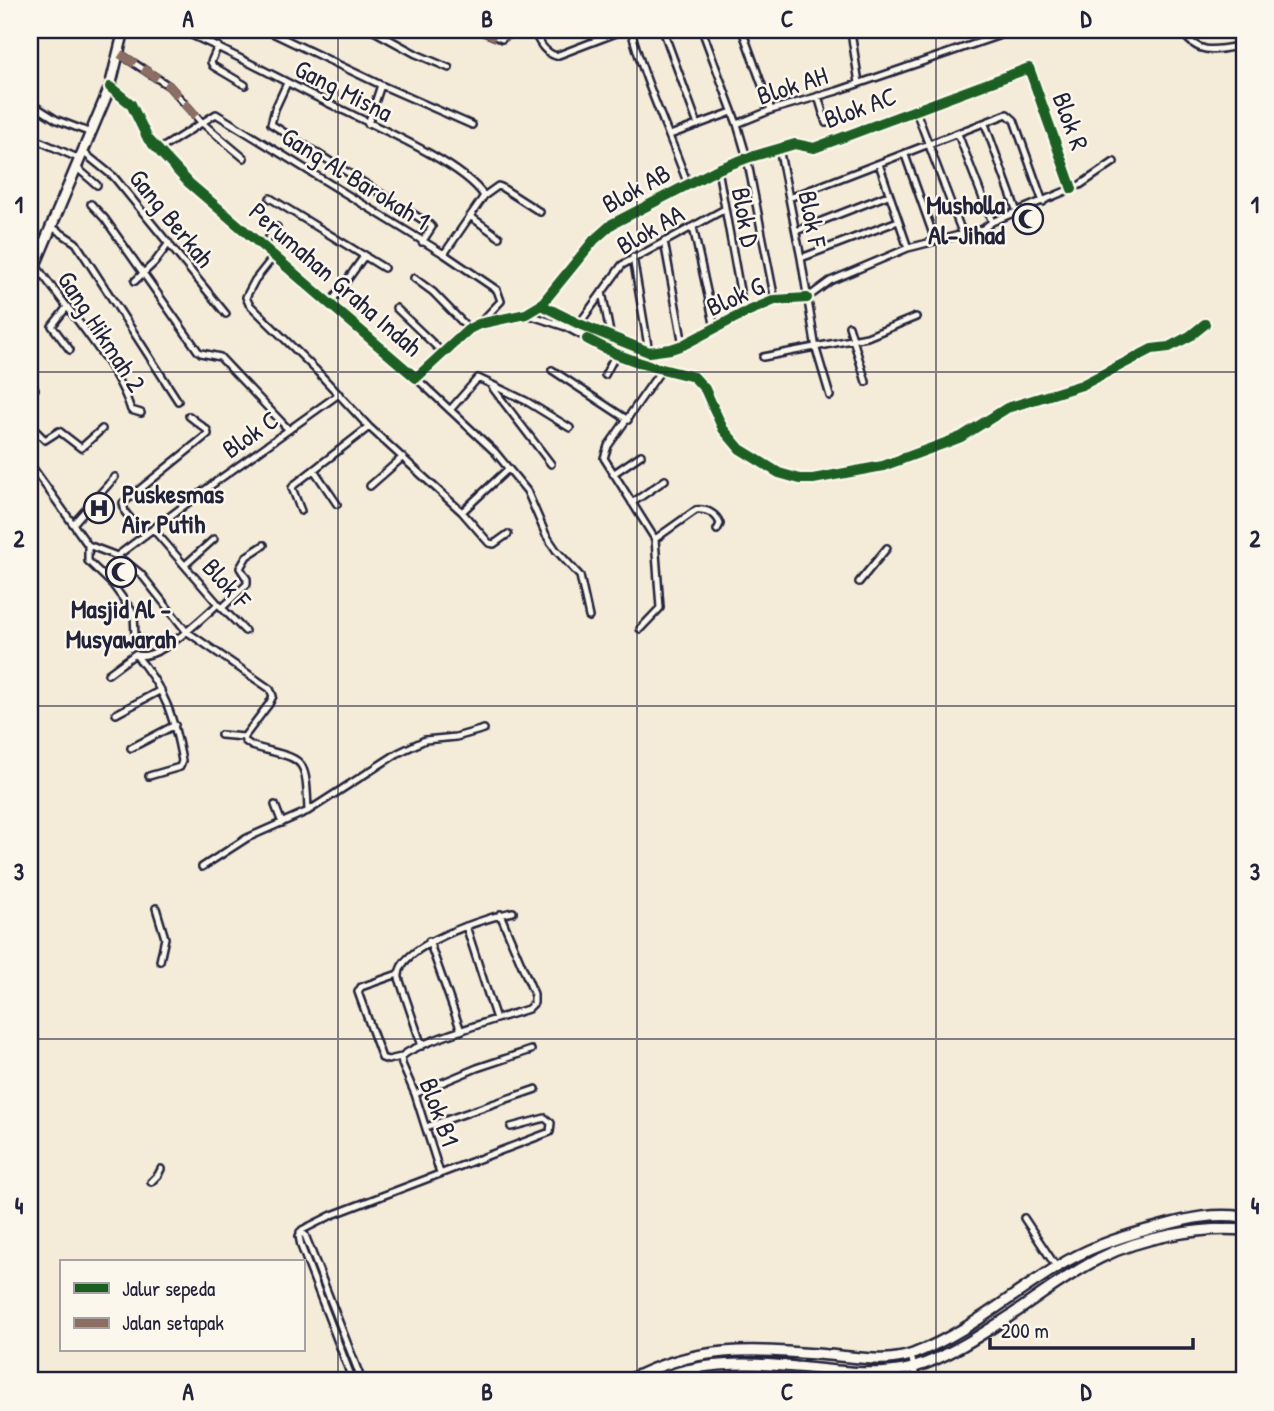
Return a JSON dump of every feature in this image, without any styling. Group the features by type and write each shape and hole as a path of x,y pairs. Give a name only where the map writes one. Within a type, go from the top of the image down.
{"main road":[{"path":"30,277 110,87 124,30"},
{"path":"627,1381 670,1361 712,1352 765,1350 867,1359 911,1355 977,1321 1094,1247 1199,1216 1244,1217"},
{"path":"654,1381 675,1373 715,1366 792,1366 873,1372 914,1367 976,1339 1101,1257 1182,1233 1215,1227 1244,1230"}],"street":[{"name":"Gang Misna","path":"180,30 218,46 453,168 484,196"},
{"path":"266,30 472,125"},
{"path":"372,30 449,68"},
{"path":"479,30 502,39 514,30"},
{"path":"533,30 542,47 556,56 596,38 624,30"},
{"path":"631,30 645,80 670,135 688,185"},
{"path":"663,30 698,125"},
{"path":"702,30 747,158 775,300"},
{"path":"743,30 771,110"},
{"path":"858,30 851,32 859,83"},
{"name":"Blok AH","path":"737,124 771,110 1015,30"},
{"path":"1181,30 1195,46 1207,50 1244,45"},
{"path":"218,46 211,62 213,66 245,85"},
{"path":"120,54 169,86 201,122 244,158"},
{"name":"Blok AC","path":"779,148 795,144 814,148 1029,68"},
{"name":"Blok R","path":"1029,68 1072,189"},
{"path":"287,83 271,124 429,224 431,231 422,242"},
{"path":"368,124 381,85"},
{"name":"Perumahan Graha Indah","path":"110,87 131,104 148,139 189,183 416,378 469,329 479,324 526,314 541,305"},
{"path":"818,96 826,122"},
{"path":"30,103 57,120 91,133"},
{"path":"916,111 963,235"},
{"name":"Blok AH","path":"670,135 732,112"},
{"name":"Gang Al Barokah 1","path":"201,122 216,114 444,254 500,294 501,301 479,324"},
{"path":"789,198 1007,114 1014,120 1043,202"},
{"path":"157,151 201,122"},
{"path":"985,124 1017,212"},
{"path":"958,134 992,222"},
{"path":"30,137 80,159 97,184"},
{"name":"Blok AB","path":"541,305 594,240 612,224 718,169 779,148"},
{"name":"Blok F","path":"779,148 816,349 830,396"},
{"path":"905,155 935,240"},
{"name":"Gang Berkah","path":"80,159 114,177 226,314"},
{"path":"807,298 830,281 908,248 983,229 992,222 1072,189 1114,162"},
{"path":"879,164 908,248"},
{"name":"Blok D","path":"718,169 744,313"},
{"path":"444,254 484,196 498,186 540,212"},
{"path":"796,231 888,195"},
{"path":"270,198 384,268"},
{"path":"91,204 105,219 199,352 220,357 289,430"},
{"name":"Blok AA","path":"579,324 614,274 633,257 725,209"},
{"path":"470,216 499,237"},
{"path":"801,258 898,221"},
{"path":"52,227 76,243 178,401"},
{"path":"263,246 277,227"},
{"path":"693,227 715,328"},
{"path":"541,305 611,338 649,352 683,345 664,242"},
{"path":"135,281 145,274 169,243"},
{"path":"330,304 365,255"},
{"path":"274,256 255,280 246,297 247,302 369,427 462,512 491,544 508,534"},
{"path":"633,257 649,352"},
{"name":"Gang Hikmah 2","path":"35,264 118,381 128,398 131,410 141,413"},
{"path":"414,278 433,292 469,329"},
{"name":"Blok AA","path":"602,292 611,338"},
{"name":"Blok G","path":"683,345 775,300 807,298"},
{"path":"66,307 52,326 70,350"},
{"path":"396,308 442,352"},
{"path":"526,314 566,327 616,354 688,375 701,383 729,437 753,458 779,472 800,479 883,467 961,437 1007,408 1082,384 1152,349 1169,347 1190,337 1205,324"},
{"path":"763,357 816,349 876,335 916,317"},
{"path":"849,326 866,382"},
{"path":"606,375 616,354"},
{"path":"640,629 660,608 655,538 604,458 662,369"},
{"path":"552,370 628,420"},
{"path":"416,378 495,452 527,491 550,542 580,576 589,617"},
{"path":"450,410 476,379 481,379 526,401 570,428"},
{"path":"30,384 35,389"},
{"path":"490,384 551,464"},
{"name":"Blok C","path":"117,556 339,394"},
{"path":"144,535 125,512 123,503 208,434 207,430 189,416"},
{"path":"30,425 45,440 59,431 81,448 102,429"},
{"path":"301,511 292,488 369,427"},
{"path":"613,474 641,455"},
{"path":"370,486 403,457"},
{"path":"30,464 88,545 117,556 141,574 186,631 270,690 273,696 270,704 245,732 245,741 252,746 298,760 304,767 307,779 307,811"},
{"path":"462,512 508,469"},
{"path":"314,470 338,504"},
{"path":"73,524 115,477"},
{"path":"632,503 665,480"},
{"path":"655,538 696,510 715,515 720,524 717,530"},
{"name":"Blok F","path":"152,529 245,631"},
{"path":"185,565 214,539"},
{"path":"88,545 88,561 113,586 134,614 135,636"},
{"path":"135,654 142,656 166,647 247,584 240,568 243,561 264,545"},
{"path":"859,582 887,548"},
{"path":"108,674 135,654"},
{"path":"135,654 161,690 175,725 181,764 149,776"},
{"path":"116,715 161,690"},
{"path":"131,748 175,725"},
{"path":"202,867 247,838 307,811 398,753 425,740 456,737 484,729"},
{"path":"221,735 244,737"},
{"path":"275,805 282,822"},
{"path":"156,908 165,938 160,961"},
{"path":"422,1046 398,974 400,968 429,941 500,914 513,912"},
{"path":"398,974 361,987 358,992 382,1058 388,1060 401,1060 404,1053 527,1009 534,1003 534,994 500,914"},
{"path":"466,926 496,1019"},
{"path":"429,941 461,1031"},
{"path":"415,1094 477,1068 530,1050"},
{"name":"Blok B1","path":"401,1060 415,1094 440,1173"},
{"path":"426,1127 536,1089"},
{"path":"301,1234 306,1226 550,1132 551,1123 545,1118 511,1127"},
{"path":"151,1182 161,1169"},
{"path":"1024,1218 1057,1268"},
{"path":"301,1234 353,1381"},
{"path":"301,1234 362,1381"},
{"path":"911,1355 917,1381"}],"marked path":[{"path":"479,30 502,39 514,30"},
{"path":"120,54 169,86 201,122"},
{"path":"30,384 35,389"}],"cycle path":[{"path":"541,305 594,240 612,224 718,169 795,144 814,148 1029,68 1072,189"},
{"path":"110,87 131,104 148,139 189,183 416,378 469,329 479,324 526,314 541,305 579,324 649,352 683,345 775,300 807,298"},
{"path":"587,339 646,365 694,377 705,389 723,429 740,449 779,473 800,479 813,479 883,466 961,437 1007,408 1082,385 1152,349 1169,347 1205,324"}],"place":[{"name":"Musholla Al-Jihad","path":"1028,219"},
{"name":"Puskesmas Air Putih","path":"99,508"},
{"name":"Masjid Al - Musyawarah","path":"121,572"}]}
